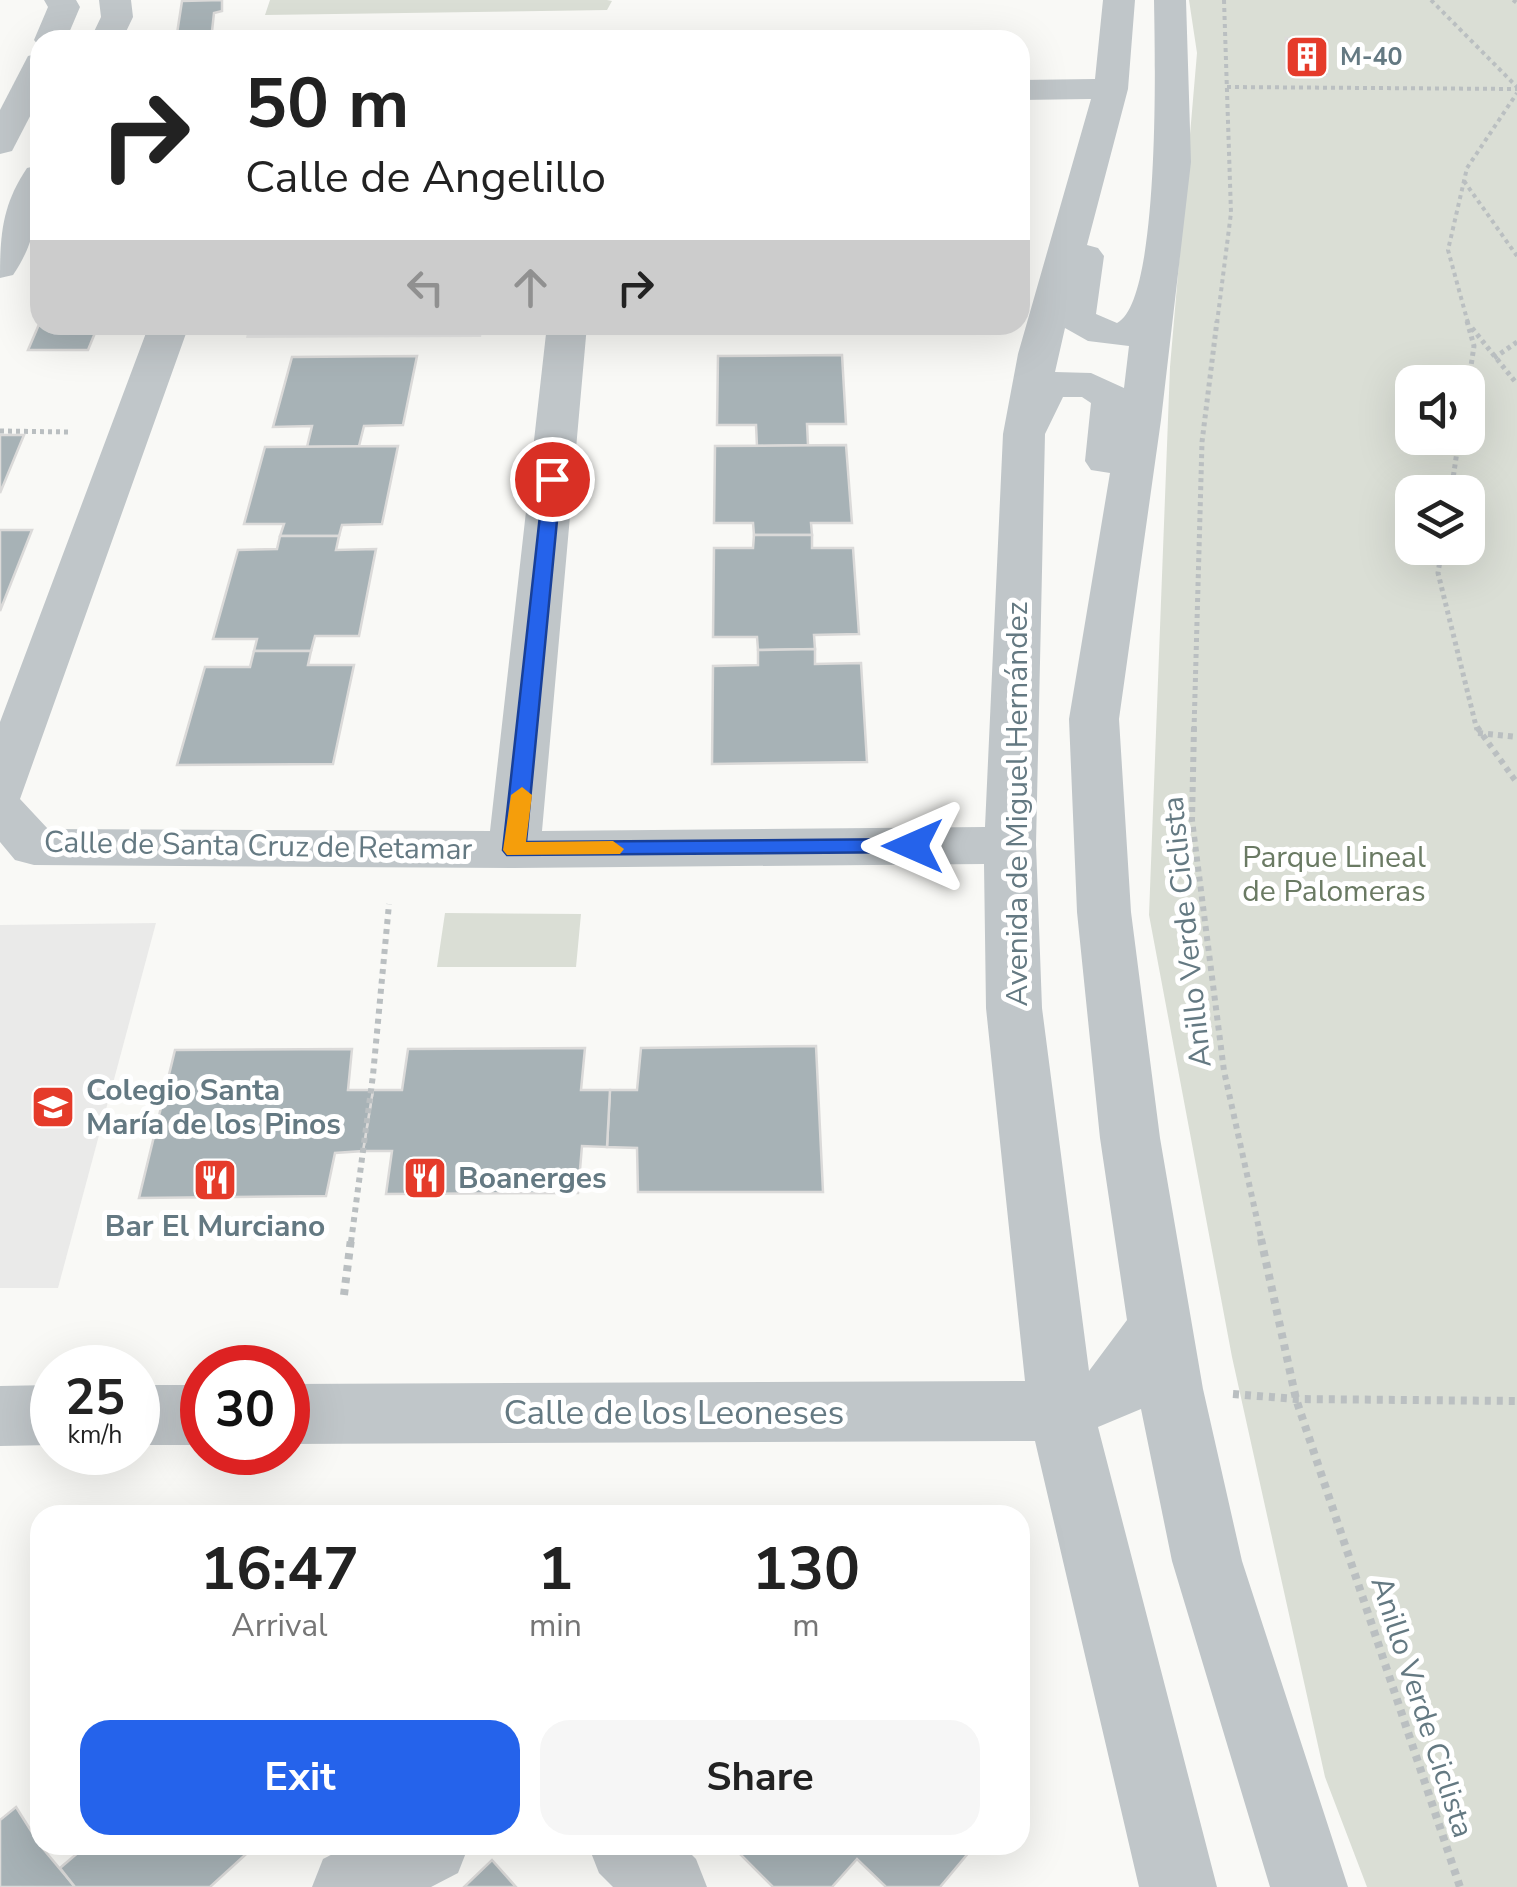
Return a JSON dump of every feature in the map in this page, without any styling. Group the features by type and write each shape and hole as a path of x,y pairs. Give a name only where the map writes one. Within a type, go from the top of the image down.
{"street":[{"path":"54,30 64,7 60,0"},
{"path":"111,30 117,18 115,0"},
{"name":"Avenida de Miguel Hernández","path":"1119,0 1111,89 1038,354 1024,434 1010,845 1014,1008 1060,1411 1178,1887"},
{"name":"Avenida de Miguel Hernández","path":"1170,0 1173,162 1094,719 1104,912 1130,1138 1170,1389 1207,1561 1309,1887"},
{"path":"1030,90 1111,89"},
{"path":"0,144 30,94"},
{"path":"0,268 30,199"},
{"name":"Avenida de Miguel Hernández","path":"1076,215 1087,248 1076,316 1082,324 1112,335 1134,334 1156,303"},
{"path":"0,790 165,335"},
{"path":"514,850 566,335"},
{"name":"Avenida de Miguel Hernández","path":"1024,434 1050,384 1091,385 1112,400 1106,482 1120,547"},
{"name":"Calle de Santa Cruz de Retamar","path":"0,809 34,848 514,850 1010,845"},
{"path":"1060,1411 1116,1390 1160,1324"},
{"name":"Calle de los Leoneses","path":"310,1414 1060,1411"},
{"path":"0,1416 30,1415"},
{"path":"351,1887 411,1855"},
{"path":"637,1855 668,1887"}],"path":[{"name":"Anillo Verde Ciclista","path":"1224,0 1231,213 1202,442 1192,820 1224,1072 1296,1399 1460,1887"},
{"path":"1431,0 1517,90"},
{"path":"1227,87 1517,90"},
{"path":"1471,365 1474,346 1448,250 1467,168 1517,90"},
{"path":"1464,181 1517,256"},
{"path":"1468,324 1517,384"},
{"path":"1494,358 1517,342"},
{"path":"0,431 69,432"},
{"path":"1439,565 1438,573 1478,733 1517,783"},
{"path":"1478,733 1517,737"},
{"path":"344,1295 374,1076 389,904"},
{"path":"1170,1389 1296,1399 1517,1401"}],"shaded area":[{"path":"247,335 481,335 481,337 246,338"},
{"name":"Colegio Santa María de los Pinos","path":"156,923 58,1288 0,1288 0,925"}],"green space":[{"path":"270,0 612,1 607,10 265,15"},
{"name":"Parque Lineal de Palomeras","path":"1189,0 1517,0 1517,1887 1367,1887 1325,1777 1232,1357 1149,915 1170,367 1197,53"},
{"path":"445,913 581,914 576,967 437,967"}],"building":[{"path":"222,0 222,11 214,13 212,30 178,30 182,1"},
{"name":"M-40","path":"1286,38 1327,41 1328,76 1285,72"},
{"path":"34,335 94,335 88,350 28,350"},
{"path":"842,355 846,424 807,424 808,445 757,446 756,425 717,425 718,356"},
{"path":"417,356 403,425 364,426 359,446 307,447 312,426 273,427 292,357"},
{"path":"0,435 24,435 0,493"},
{"path":"846,445 852,523 811,523 812,535 754,535 753,523 714,523 715,446"},
{"path":"398,446 382,524 342,525 339,536 280,536 284,524 244,524 265,447"},
{"path":"0,530 32,530 0,611"},
{"path":"754,535 812,535 812,548 853,548 859,634 814,635 815,649 758,650 757,637 713,637 714,548 753,548"},
{"path":"280,536 339,536 336,550 376,549 359,636 315,636 311,651 254,651 257,639 213,639 238,550 277,549"},
{"path":"815,649 815,664 861,663 867,762 712,764 713,666 758,665 758,650"},
{"path":"254,651 311,651 308,665 354,665 333,764 177,765 205,667 250,667"},
{"path":"816,1046 823,1192 638,1192 637,1148 607,1147 610,1090 637,1090 641,1048"},
{"path":"585,1048 581,1090 610,1090 607,1147 582,1146 578,1193 386,1194 392,1151 363,1151 373,1090 402,1090 408,1049"},
{"path":"352,1049 348,1090 373,1090 363,1151 335,1153 326,1196 139,1198 175,1050"},
{"path":"16,1807 30,1829 30,1855 48,1855 75,1887 0,1887 0,1820"},
{"path":"75,1855 245,1855 210,1887 75,1887 60,1868"},
{"path":"741,1855 967,1855 940,1887 886,1887 857,1859 832,1887 773,1887"},
{"path":"492,1860 516,1887 464,1887"}],"slow traffic":[{"path":"522,795 514,850 613,849"}],"place":[{"name":"M-40","path":"1307,57"},
{"name":"Colegio Santa María de los Pinos","path":"53,1107"},
{"name":"Boanerges","path":"425,1178"},
{"name":"Bar El Murciano","path":"215,1180"}],"route":[{"path":"552,479 514,850 913,846"}]}
